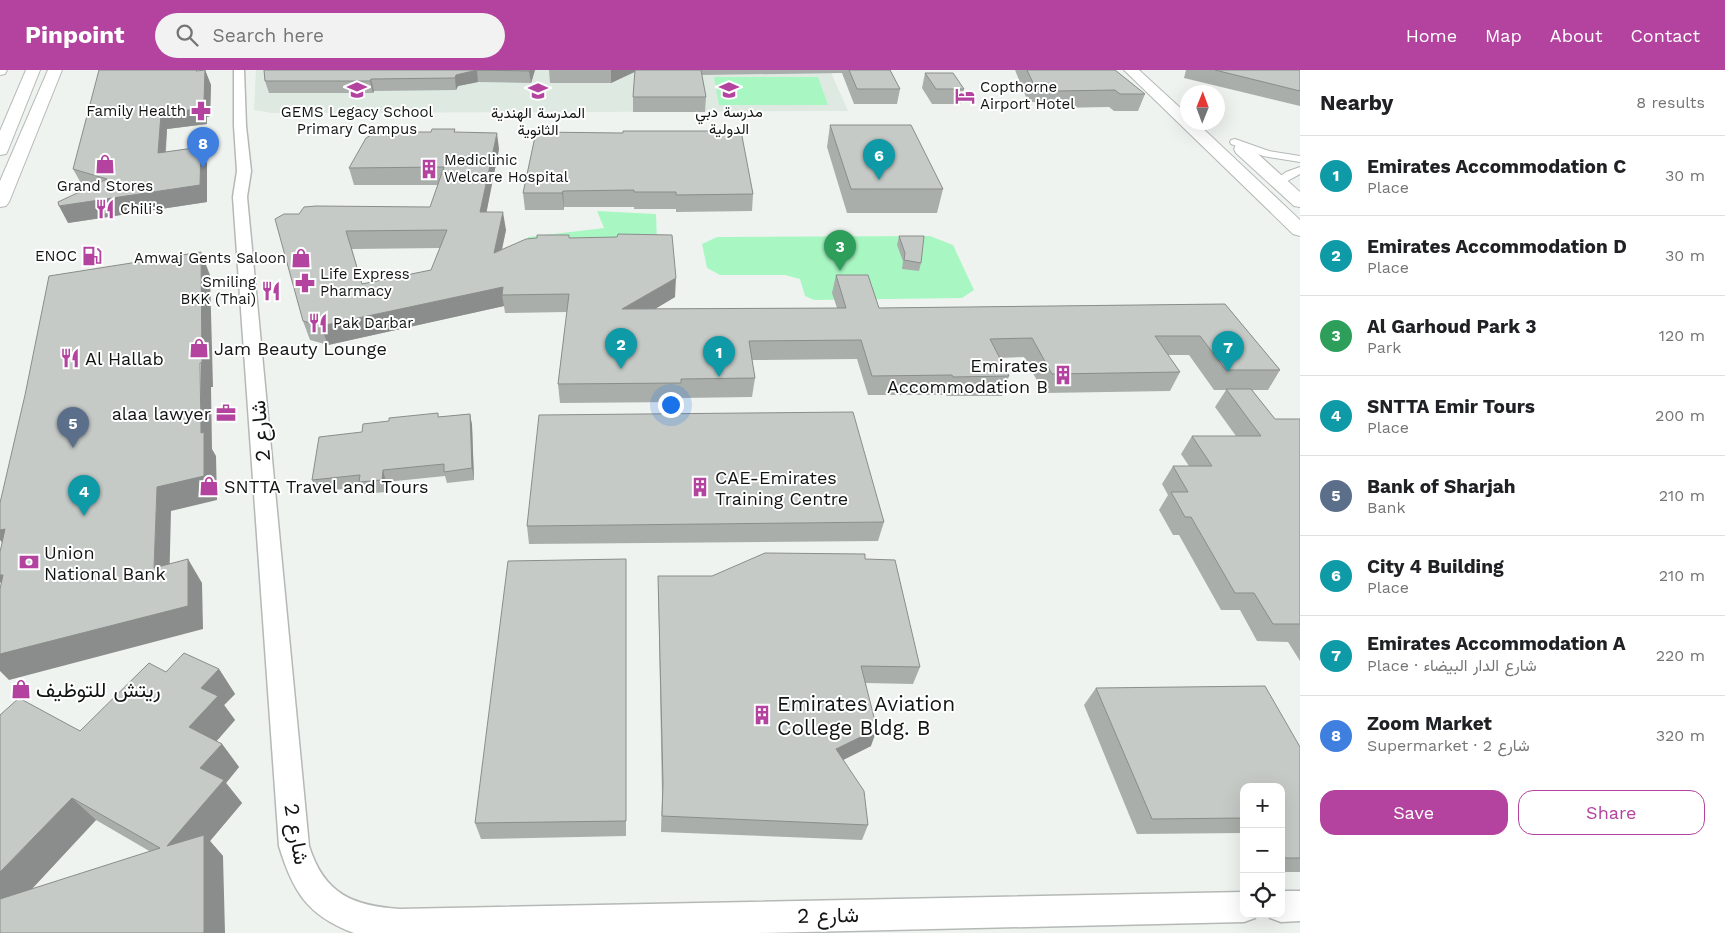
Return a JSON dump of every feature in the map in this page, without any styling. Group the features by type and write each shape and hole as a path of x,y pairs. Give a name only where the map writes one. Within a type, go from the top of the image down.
{"main road":[{"path":"0,150 33,70"},
{"path":"0,202 54,70"},
{"path":"1131,70 1300,230"},
{"path":"1221,130 1300,202"}],"street":[{"path":"227,70 227,126"},
{"name":"شارع 2","path":"239,70 240,134 244,171 235,185 294,846 304,876 324,900 339,912 358,920 378,924 400,925 1240,907"},
{"path":"1235,142 1279,157 1300,159"},
{"path":"1279,157 1273,161 1286,167 1300,166"},
{"path":"1278,182 1300,170"},
{"path":"1285,906 1300,906"}],"shaded area":[{"path":"256,70 830,70 848,111 272,113 254,110"}],"green space":[{"path":"714,77 818,77 828,105 719,105"},
{"path":"597,211 656,214 657,240 528,245 528,237 604,228"},
{"path":"930,236 953,245 974,290 962,298 814,300 805,296 800,279 785,275 720,275 707,268 702,244 717,237"}],"building":[{"path":"99,70 205,70 204,101 201,101 201,108 161,114 158,153 201,147 200,185 59,206 58,202 107,179 73,169"},
{"path":"264,70 477,70 456,75 455,78 371,79 370,81 265,81"},
{"path":"477,70 530,70 529,71"},
{"path":"635,70 701,70 706,97 633,97"},
{"path":"849,70 890,70 900,89 857,89"},
{"path":"1027,70 1115,70 1145,94 1120,94 1115,90 1058,91 1053,85 1034,85"},
{"path":"1215,70 1300,70 1300,91"},
{"path":"925,73 953,73 964,89 936,89"},
{"path":"830,125 911,125 943,189 851,189"},
{"path":"432,129 455,129 454,132 497,133 480,212 503,212 494,253 526,239 537,238 537,235 569,235 569,238 617,237 618,234 672,235 676,278 622,309 846,308 836,275 868,275 879,308 1225,304 1280,370 1226,370 1200,336 1155,336 1180,372 1052,374 1032,338 990,339 1009,376 953,377 952,375 872,376 861,340 749,341 755,378 681,379 681,383 558,384 569,294 502,295 503,287 321,326 303,321 275,219 284,214 299,214 304,207 316,206 430,207 444,167 349,168 366,138 376,132 431,132","holes":["447,230 431,270 362,284 346,231"]},
{"path":"623,131 741,131 753,194 676,195 676,192 634,192 634,190 523,193 536,132 623,133"},
{"path":"899,236 924,236 921,263 904,260 905,253"},
{"path":"201,252 202,363 200,363 201,433 204,432 204,476 157,487 154,568 188,559 188,606 0,654 0,589 3,575 0,575 0,552 5,529 0,530 0,503 25,395 49,276"},
{"path":"1226,389 1251,389 1275,419 1300,419 1300,624 1273,624 1254,593 1235,593 1191,517 1185,517 1171,492 1188,492 1173,466 1212,466 1192,436 1261,436"},
{"name":"CAE-Emirates Training Centre","path":"853,412 884,522 527,526 539,415"},
{"path":"438,413 438,417 470,414 472,468 444,472 444,464 383,470 382,480 359,482 360,475 312,480 319,437 362,432 363,424 389,421 389,418"},
{"name":"Emirates Aviation College Bldg. B","path":"765,553 865,554 865,559 895,560 920,667 861,666 877,729 836,749 864,791 868,825 662,816 663,783 658,576 712,576"},
{"path":"626,559 626,821 475,823 508,561"},
{"path":"184,653 219,669 201,688 218,696 189,727 222,744 200,768 224,780 167,846 204,835 204,933 0,933 0,899 160,848 72,798 0,872 0,715 19,698 80,731 149,663 166,672"},
{"path":"1265,686 1300,747 1300,858 1285,858 1285,783 1240,783 1240,818 1152,819 1096,688"}],"place":[{"name":"GEMS Legacy School Primary Campus","path":"357,90"},
{"name":"مدرسة دبي الدولية","path":"729,90"},
{"name":"المدرسة الهندية الثانوية","path":"538,91"},
{"name":"Copthorne Airport Hotel","path":"965,96"},
{"name":"Family Health","path":"201,111"},
{"name":"Grand Stores","path":"105,164"},
{"name":"Zoom Market","path":"203,168"},
{"name":"Mediclinic Welcare Hospital","path":"429,169"},
{"name":"City 4 Building","path":"879,180"},
{"name":"Chili's","path":"105,209"},
{"name":"ENOC","path":"92,256"},
{"name":"Amwaj Gents Saloon","path":"301,258"},
{"name":"Al Garhoud Park 3","path":"840,271"},
{"name":"Life Express Pharmacy","path":"305,283"},
{"name":"Smiling BKK (Thai)","path":"271,291"},
{"name":"Pak Darbar","path":"318,323"},
{"name":"Jam Beauty Lounge","path":"199,348"},
{"name":"Al Hallab","path":"70,358"},
{"name":"Emirates Accommodation D","path":"621,369"},
{"name":"Emirates Accommodation A","path":"1228,372"},
{"name":"Emirates Accommodation B","path":"1063,375"},
{"name":"Emirates Accommodation C","path":"719,377"},
{"name":"alaa lawyer","path":"226,413"},
{"name":"Bank of Sharjah","path":"73,448"},
{"name":"SNTTA Travel and Tours","path":"209,486"},
{"name":"CAE-Emirates Training Centre","path":"700,487"},
{"name":"SNTTA Emir Tours","path":"84,516"},
{"name":"Union National Bank","path":"29,562"},
{"name":"ريتش للتوظيف","path":"21,689"},
{"name":"Emirates Aviation College Bldg. B","path":"762,715"}]}
